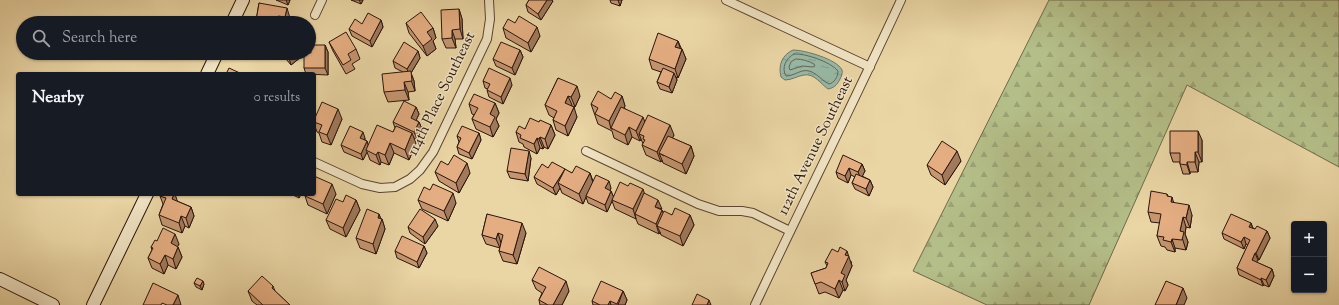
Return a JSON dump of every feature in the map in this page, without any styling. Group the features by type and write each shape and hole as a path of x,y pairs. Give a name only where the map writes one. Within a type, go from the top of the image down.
{"street":[{"path":"235,16 243,0"},
{"path":"316,15 322,0"},
{"name":"114th Place Southeast","path":"316,163 362,184 380,188 394,187 410,179 420,170 433,152 487,39 490,19 490,0"},
{"path":"726,0 870,67"},
{"name":"112th Avenue Southeast","path":"755,305 901,0"},
{"path":"208,72 214,60"},
{"path":"586,151 698,204 719,211 752,212 790,231"},
{"path":"93,305 147,196"},
{"path":"0,279 53,305"}],"green space":[{"path":"1049,0 1339,0 1339,167 1187,85 1089,305 987,305 913,271"}],"water":[{"path":"793,50 820,56 834,62 842,70 838,83 834,87 828,89 814,77 808,75 785,80 781,77 780,68 786,55"}],"building":[{"path":"529,0 547,0 538,14 526,5"},
{"path":"259,3 287,8 285,16 257,16"},
{"path":"459,9 460,29 452,30 452,38 442,39 441,10"},
{"path":"421,12 433,28 427,32 432,39 423,46 406,23"},
{"path":"368,13 381,20 370,41 349,29 355,19 362,24"},
{"path":"519,16 537,27 528,43 503,28 508,19 515,23"},
{"path":"346,32 356,49 348,54 351,60 343,65 329,42"},
{"path":"658,33 678,41 675,47 682,49 675,69 649,59"},
{"path":"404,42 418,51 407,69 393,61"},
{"path":"501,42 520,50 512,68 493,59"},
{"path":"316,45 325,45 325,68 304,68 304,60 316,60"},
{"path":"229,68 238,72 227,72"},
{"path":"489,68 510,78 501,97 487,90 490,84 483,81"},
{"path":"663,68 674,73 669,87 657,82"},
{"path":"411,71 412,81 404,82 405,90 384,92 382,74"},
{"path":"558,78 577,86 571,97 568,96 565,103 574,107 565,126 553,120 557,111 545,105"},
{"path":"598,91 611,99 615,92 622,96 609,121 595,114 598,108 591,104"},
{"path":"474,94 495,103 490,114 495,117 490,127 472,119 478,108 469,104"},
{"path":"404,101 416,107 411,118 419,122 414,132 393,122"},
{"path":"322,102 338,109 327,135 319,132 322,125 316,123 316,116"},
{"path":"621,107 643,117 636,131 629,127 625,135 611,128"},
{"path":"648,115 670,125 657,152 642,145 645,140 643,139 644,136 639,134"},
{"path":"530,118 539,122 540,120 551,125 545,139 540,137 539,139 537,138 534,144 520,138 521,135 516,132 519,126 525,129"},
{"path":"377,125 393,132 396,126 412,133 405,150 390,143 385,155 378,152 376,155 366,150"},
{"path":"350,126 363,132 360,138 367,141 361,154 341,145"},
{"path":"462,126 479,133 469,153 457,147 461,138 457,136"},
{"path":"1170,131 1198,131 1198,152 1195,152 1195,162 1187,162 1187,165 1180,164 1180,153 1170,153"},
{"path":"668,136 691,146 682,164 659,153"},
{"path":"942,141 957,151 942,175 927,165"},
{"path":"511,148 529,151 525,174 507,171"},
{"path":"454,155 467,163 456,183 435,172 441,161 448,165"},
{"path":"843,155 862,164 858,172 849,168 845,176 836,172"},
{"path":"552,162 565,169 553,188 534,177 542,164 548,168"},
{"path":"576,166 590,173 579,194 558,183 565,169 572,173"},
{"path":"856,174 870,180 866,189 852,183"},
{"path":"596,175 609,181 605,188 611,191 605,205 586,196"},
{"path":"316,177 332,184 323,204 305,196 316,196"},
{"path":"620,182 628,186 630,183 643,189 633,209 612,200"},
{"path":"433,184 453,193 444,211 418,200 424,187 430,190"},
{"path":"1151,191 1167,194 1167,196 1172,197 1171,202 1189,205 1186,218 1183,217 1180,231 1184,232 1182,240 1172,239 1171,242 1163,240 1164,237 1157,236 1161,214 1148,212"},
{"path":"644,193 658,200 655,207 662,210 656,224 635,214"},
{"path":"346,195 356,200 343,228 326,220 336,199 343,202"},
{"path":"160,196 173,196 172,199 191,207 186,218 181,216 179,223 159,215 166,198"},
{"path":"675,208 690,215 680,236 657,226 664,211 672,215"},
{"path":"367,209 379,214 378,218 382,219 373,244 356,238"},
{"path":"420,209 435,219 423,237 408,227"},
{"path":"487,214 522,223 513,255 499,251 503,235 498,233 496,239 482,235"},
{"path":"1231,214 1251,223 1249,227 1255,229 1257,226 1267,231 1252,260 1272,269 1266,280 1261,278 1261,280 1237,268 1250,240 1244,237 1241,242 1222,233"},
{"path":"163,228 175,234 171,243 178,247 173,259 165,255 160,264 148,258 153,248 151,247 155,240 157,241"},
{"path":"402,236 424,246 417,262 395,251"},
{"path":"840,247 847,251 845,255 849,256 841,273 845,275 842,282 839,280 835,289 821,282 815,284 811,273 826,268 828,263 825,262 832,249 838,252"},
{"path":"539,267 566,281 553,305 548,305 539,300 546,287 532,280"},
{"path":"262,276 290,305 263,305 248,291"},
{"path":"197,278 203,281 200,286 194,283"},
{"path":"601,281 623,291 617,304 610,301 608,305 600,305 592,301"},
{"path":"1166,281 1183,288 1176,305 1155,305"},
{"path":"153,283 178,295 173,305 162,303 161,305 143,305"},
{"path":"697,294 709,300 707,305 692,305"}]}
